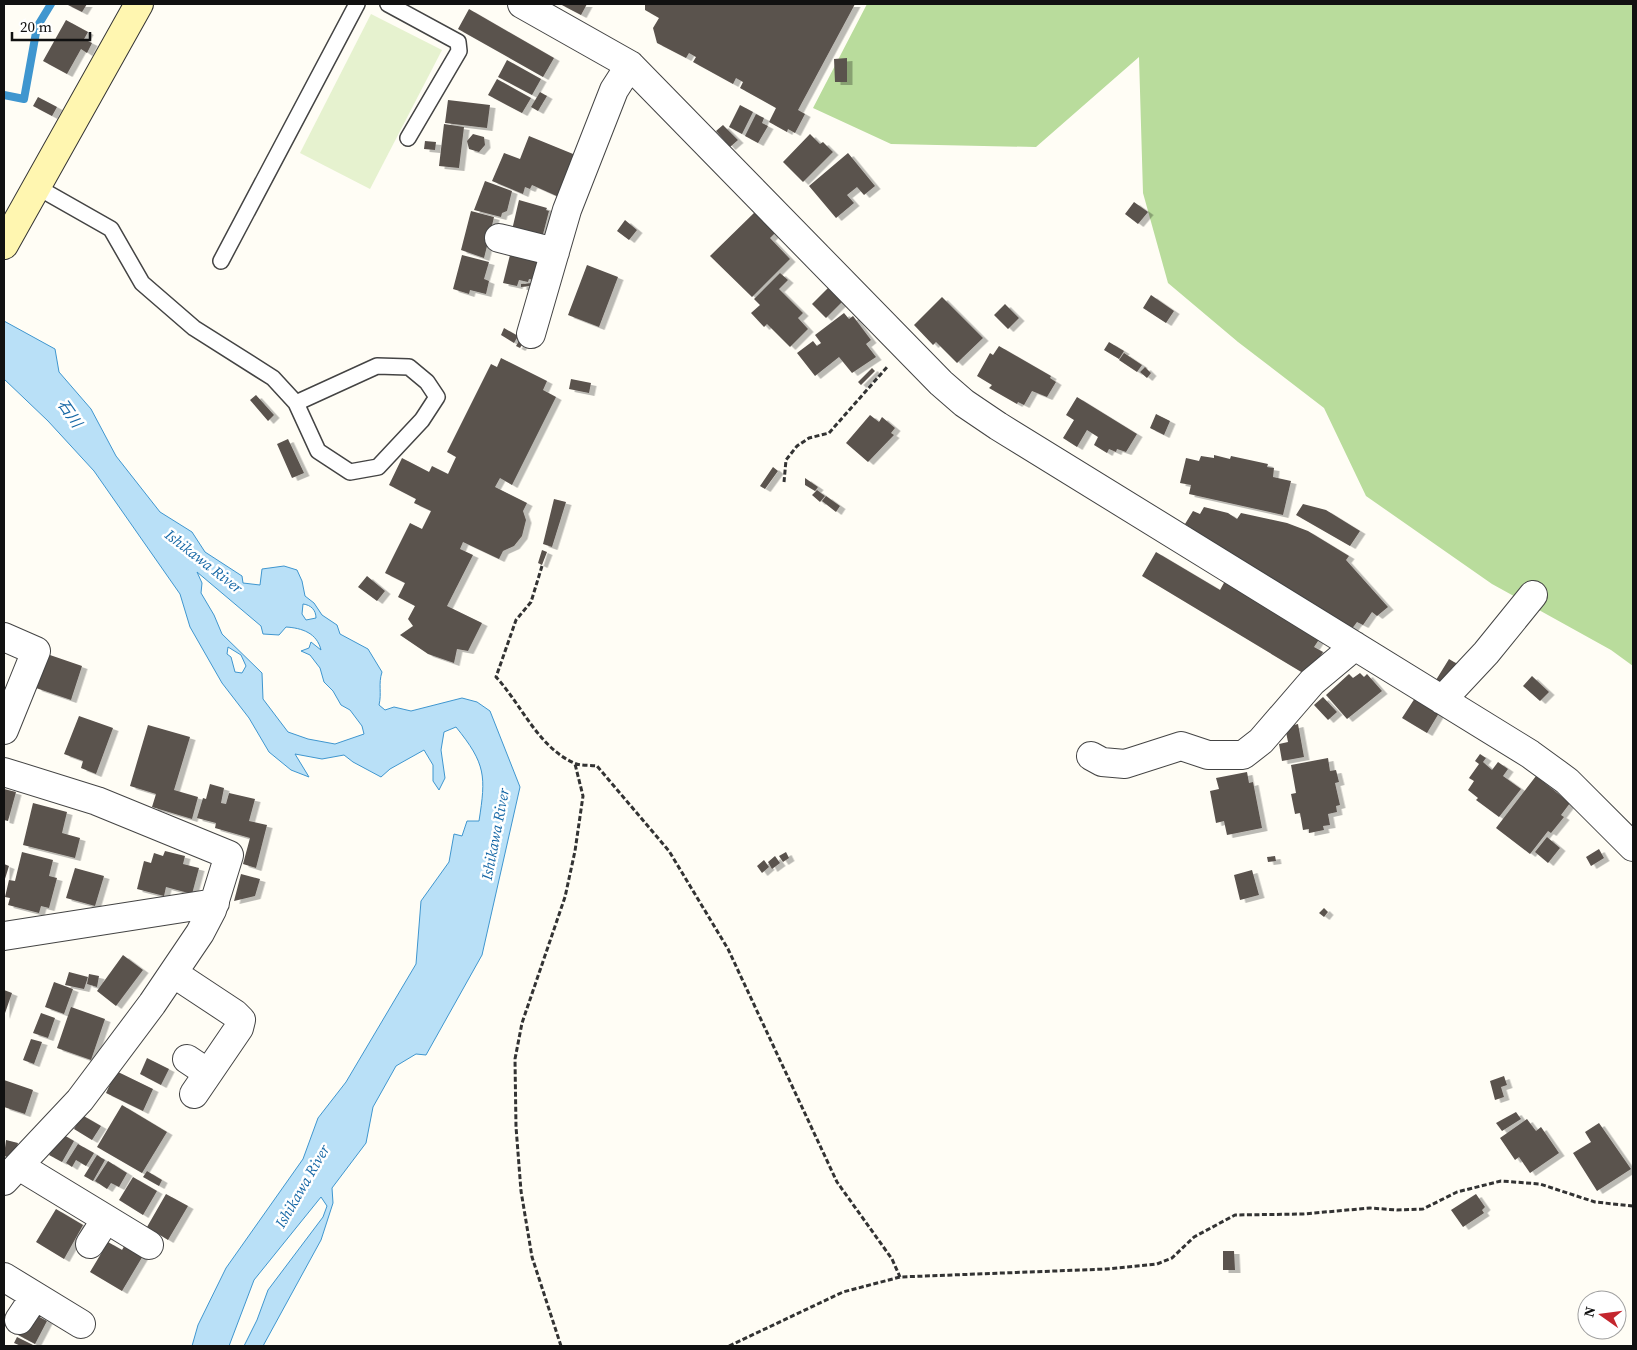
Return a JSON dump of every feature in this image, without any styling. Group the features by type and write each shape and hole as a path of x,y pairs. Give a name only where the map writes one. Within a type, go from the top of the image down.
{"street":[{"path":"4,245 139,4"},
{"path":"522,4 630,65 905,346 964,403 998,426 1530,754 1566,781 1633,847"},
{"path":"531,334 567,210 611,99 630,65"},
{"path":"499,238 555,252"},
{"path":"1442,700 1486,653 1533,595"},
{"path":"4,637 36,651 4,730"},
{"path":"1091,756 1102,762 1125,764 1181,746 1208,755 1243,755 1261,741 1312,682 1355,646"},
{"path":"4,772 97,801 229,855 215,903 200,933 173,973 80,1100 11,1174 106,1219 149,1245"},
{"path":"4,936 215,903"},
{"path":"173,973 235,1014 241,1020 239,1028 196,1075"},
{"path":"90,1244 106,1219"},
{"path":"4,1277 81,1324"},
{"path":"19,1320 35,1296"}],"lane":[{"path":"221,261 357,4"},
{"path":"388,4 458,42 460,51 408,138"},
{"path":"32,195 111,229 142,283 194,328 273,378 296,403 318,451 350,472 378,467 422,420 437,397 427,382 409,367 377,366 296,403"}],"path":[{"path":"784,482 786,460 798,446 809,438 829,434 905,346"},
{"path":"542,566 531,602 516,620 496,677 513,696 524,718 552,748 575,764 597,766 669,851 728,949 837,1182 892,1259 900,1277"},
{"path":"561,1346 532,1257 523,1200 516,1127 515,1060 522,1023 565,898 575,851 583,796 575,764"},
{"path":"729,1346 835,1295 900,1277 1106,1269 1157,1264 1172,1258 1194,1236 1235,1215 1303,1214 1370,1208 1423,1209 1457,1192 1501,1182 1540,1184 1595,1202 1633,1206"}],"green space":[{"path":"867,4 1633,4 1633,666 1611,650 1492,584 1366,496 1324,408 1238,342 1168,283 1143,193 1139,57 1036,147 891,144 813,108"},
{"path":"371,14 442,50 370,189 300,153"}],"water":[{"path":"4,321 55,349 59,372 91,409 116,456 160,512 192,532 205,552 242,576 243,583 260,585 262,569 284,566 297,570 302,581 305,596 314,603 322,615 337,625 340,634 368,649 382,672 379,705 385,710 394,707 411,711 462,698 477,702 490,711 520,787 482,955 426,1055 416,1054 396,1066 373,1107 366,1143 332,1188 333,1203 321,1240 263,1346 244,1346 257,1320 268,1290 323,1217 327,1206 321,1197 254,1280 229,1346 192,1346 198,1325 226,1268 303,1159 318,1118 346,1082 416,964 421,901 449,862 454,834 462,836 467,821 479,821 483,793 481,771 473,751 456,727 444,732 441,750 445,778 439,790 433,781 433,765 424,750 390,769 381,777 344,755 322,759 295,754 309,777 291,770 269,752 249,718 222,683 190,627 180,594 94,471 48,421 4,379","holes":["197,572 261,626 263,634 279,635 286,627 303,630 316,639 321,650 311,642 309,648 301,651 310,655 320,668 324,682 333,691 341,705 350,710 362,726 364,734 335,744 308,739 288,732 263,699 262,673 222,634 214,615 201,593 202,583","303,604 313,608 316,618 306,620 302,614","228,647 241,655 246,666 242,673 235,672 231,657 227,654"]}],"building":[{"path":"66,4 87,4 82,12"},
{"path":"560,4 587,4 581,15"},
{"path":"645,4 855,4 798,110 805,114 795,133 788,129 787,132 769,122 776,108 740,88 743,82 736,78 733,84 693,62 696,57 689,53 686,58 657,43 653,28 659,18 645,10"},
{"path":"469,9 554,58 543,77 458,29"},
{"path":"66,20 88,32 84,39 92,43 87,53 81,49 67,74 43,61"},
{"path":"847,58 847,82 835,82 834,59"},
{"path":"507,60 541,79 532,95 498,77"},
{"path":"497,79 531,98 522,113 488,95"},
{"path":"540,92 547,96 538,111 531,107"},
{"path":"38,97 57,107 52,116 33,106"},
{"path":"448,100 490,105 487,128 445,123"},
{"path":"740,105 753,112 742,134 729,127"},
{"path":"756,114 764,118 762,123 768,126 758,143 745,136"},
{"path":"444,124 464,127 459,168 439,166"},
{"path":"723,125 738,140 730,147 716,131"},
{"path":"473,134 484,137 485,145 479,152 469,149 467,141"},
{"path":"810,134 820,144 823,142 833,152 803,182 783,162"},
{"path":"529,136 578,156 561,198 532,185 530,189 525,187 523,194 492,181 504,153 520,159"},
{"path":"425,141 436,142 435,150 424,149"},
{"path":"848,153 875,186 864,195 857,187 847,195 854,203 836,218 809,186"},
{"path":"485,181 512,191 507,211 502,213 501,217 474,210"},
{"path":"519,200 547,208 546,210 549,211 542,238 512,230"},
{"path":"1134,202 1148,212 1138,224 1125,214"},
{"path":"471,211 494,217 490,234 491,248 487,246 484,258 461,250"},
{"path":"756,211 776,232 770,238 790,259 752,297 710,256"},
{"path":"625,220 637,230 629,240 617,231"},
{"path":"511,251 538,262 534,280 529,279 528,282 519,280 517,286 503,283"},
{"path":"462,255 489,262 484,279 489,281 486,294 470,290 469,294 453,289"},
{"path":"587,265 618,277 599,327 568,315"},
{"path":"780,273 788,280 779,289 803,313 798,318 808,329 790,347 767,324 764,327 751,313 760,305 754,299"},
{"path":"532,283 532,286 521,287 521,284"},
{"path":"828,288 842,302 826,318 812,304"},
{"path":"1151,295 1174,311 1166,323 1143,308"},
{"path":"942,297 983,338 957,363 936,342 933,345 914,325"},
{"path":"1005,304 1019,318 1008,329 994,315"},
{"path":"844,313 849,319 853,316 871,340 866,344 876,357 852,373 839,357 815,376 797,353 813,341 817,346 821,343 815,335"},
{"path":"504,328 518,336 514,343 501,335"},
{"path":"522,336 526,338 520,348 516,346"},
{"path":"1109,342 1124,351 1119,359 1104,350"},
{"path":"999,346 1051,376 1050,378 1056,382 1047,397 1032,391 1024,405 1018,402 1017,404 989,388 992,385 977,376 990,353 993,355"},
{"path":"1124,353 1142,365 1137,372 1119,360"},
{"path":"501,358 547,381 543,390 556,397 512,485 500,478 495,487 527,503 523,511 526,520 522,536 514,546 503,551 499,559 463,542 460,549 473,555 447,606 482,623 468,651 457,649 454,663 428,654 400,635 413,626 408,619 415,606 398,597 405,583 385,573 410,523 422,529 431,511 414,503 416,499 389,485 402,458 429,472 432,466 448,474 456,457 447,452 491,364 497,367"},
{"path":"1145,367 1151,373 1147,378 1140,372"},
{"path":"872,368 875,371 861,385 858,382"},
{"path":"571,379 591,383 589,393 569,389"},
{"path":"256,395 274,415 268,421 250,400"},
{"path":"1077,397 1137,434 1126,452 1117,449 1116,452 1109,449 1107,453 1094,445 1098,437 1087,430 1077,447 1063,438 1074,420 1066,415"},
{"path":"1156,414 1170,421 1164,435 1150,428"},
{"path":"870,415 879,422 882,417 895,428 891,433 894,435 868,462 846,443"},
{"path":"288,439 304,473 292,478 277,444"},
{"path":"1214,455 1230,459 1231,456 1268,464 1267,467 1274,468 1273,477 1291,481 1283,515 1189,494 1191,485 1180,483 1186,458 1199,461 1201,456 1214,458"},
{"path":"773,467 778,471 765,489 760,486"},
{"path":"805,478 818,487 815,491 805,485"},
{"path":"817,490 825,496 820,502 812,495"},
{"path":"826,496 840,506 836,512 822,501"},
{"path":"554,499 566,502 552,547 543,544"},
{"path":"1303,504 1326,510 1360,531 1350,546 1296,515"},
{"path":"1204,507 1228,513 1237,519 1241,513 1287,523 1308,531 1349,556 1346,560 1388,607 1377,616 1372,612 1363,625 1357,622 1351,630 1190,530 1191,528 1185,524 1193,511 1200,514"},
{"path":"542,550 547,552 542,565 538,563"},
{"path":"1156,552 1220,590 1225,581 1320,638 1314,647 1323,652 1308,676 1142,576"},
{"path":"367,576 385,591 377,601 358,587"},
{"path":"47,654 82,666 71,700 36,688"},
{"path":"1449,659 1459,665 1446,686 1436,680"},
{"path":"1360,673 1364,677 1367,674 1382,691 1347,719 1326,695 1349,674 1353,678"},
{"path":"1532,676 1549,692 1540,701 1523,686"},
{"path":"1323,697 1337,712 1328,720 1314,705"},
{"path":"1415,698 1439,713 1427,733 1402,718"},
{"path":"79,716 113,728 96,774 81,768 83,761 64,754"},
{"path":"1298,724 1304,757 1282,761 1279,744 1288,742 1285,727"},
{"path":"148,725 190,737 174,790 198,797 192,819 152,807 156,794 130,786"},
{"path":"1480,754 1486,758 1483,762 1492,770 1498,762 1508,769 1503,776 1521,789 1499,817 1476,800 1478,798 1468,790 1474,781 1469,778 1479,764 1475,761"},
{"path":"1328,758 1330,771 1336,770 1339,782 1335,783 1340,805 1336,806 1337,812 1328,814 1330,825 1323,826 1324,830 1309,833 1309,829 1303,830 1300,813 1295,814 1291,794 1296,793 1291,765"},
{"path":"1247,772 1249,783 1253,782 1262,828 1227,835 1224,821 1216,823 1210,791 1219,789 1216,778"},
{"path":"1536,776 1570,803 1561,815 1564,817 1551,833 1548,831 1530,854 1496,828"},
{"path":"210,784 224,788 221,803 226,804 229,793 255,799 249,821 267,825 256,868 243,864 250,838 215,828 216,823 197,818 203,798 206,799"},
{"path":"4,789 16,792 8,821 4,820"},
{"path":"33,803 67,812 62,833 80,838 75,858 23,845"},
{"path":"1547,837 1560,848 1548,863 1535,852"},
{"path":"1599,849 1604,858 1591,866 1586,857"},
{"path":"165,851 185,856 183,864 199,868 192,894 166,887 164,896 137,889 144,861 151,863 154,853 163,856"},
{"path":"22,852 53,860 49,876 57,878 49,908 41,906 39,913 8,905 10,898 5,897 9,880 15,881"},
{"path":"786,852 789,858 783,862 779,856"},
{"path":"775,856 780,863 772,869 768,862"},
{"path":"1275,856 1276,861 1268,862 1267,857"},
{"path":"764,860 769,867 762,873 757,866"},
{"path":"4,864 9,866 4,882"},
{"path":"75,868 104,876 95,906 66,898"},
{"path":"1252,870 1259,895 1240,900 1234,875"},
{"path":"241,874 260,879 255,896 234,901"},
{"path":"1324,908 1328,912 1324,917 1319,913"},
{"path":"123,955 143,970 116,1006 97,991"},
{"path":"69,972 88,977 84,989 65,985"},
{"path":"89,974 99,976 97,987 87,984"},
{"path":"54,982 73,989 64,1014 45,1007"},
{"path":"4,990 12,993 4,1016"},
{"path":"71,1007 105,1019 91,1060 57,1048"},
{"path":"41,1013 55,1018 48,1038 33,1033"},
{"path":"31,1039 42,1042 34,1064 23,1060"},
{"path":"147,1058 169,1069 161,1085 140,1074"},
{"path":"116,1071 153,1089 143,1111 106,1093"},
{"path":"1504,1076 1507,1085 1501,1087 1504,1097 1495,1100 1490,1081"},
{"path":"4,1080 33,1090 25,1114 4,1107"},
{"path":"122,1105 167,1132 142,1173 97,1147"},
{"path":"1516,1112 1521,1119 1502,1131 1496,1123"},
{"path":"82,1115 101,1126 92,1140 74,1129"},
{"path":"1527,1119 1536,1131 1541,1127 1559,1153 1530,1173 1519,1157 1515,1160 1500,1138"},
{"path":"1599,1123 1631,1169 1597,1191 1573,1153 1591,1142 1585,1132"},
{"path":"62,1134 74,1141 62,1162 49,1155"},
{"path":"6,1140 18,1143 14,1159 4,1156"},
{"path":"78,1144 94,1153 86,1166 76,1160 72,1167 66,1163"},
{"path":"97,1155 105,1160 93,1181 84,1176"},
{"path":"108,1161 127,1173 119,1187 111,1183 107,1189 95,1181"},
{"path":"147,1171 162,1180 159,1186 143,1177"},
{"path":"133,1177 157,1191 143,1215 119,1200"},
{"path":"166,1194 188,1206 168,1240 147,1227"},
{"path":"1476,1194 1485,1207 1482,1210 1484,1213 1463,1227 1451,1210"},
{"path":"56,1209 83,1225 64,1259 36,1242"},
{"path":"108,1242 122,1250 126,1243 144,1254 122,1291 90,1272"},
{"path":"1223,1251 1234,1251 1235,1270 1223,1270"},
{"path":"30,1312 47,1321 35,1344 18,1335"},
{"path":"17,1337 35,1346 21,1346 14,1343"}],"waterway":[{"path":"4,95 24,99 37,27 51,4"}],"water label":[{"name":"石川","path":"70,413"},
{"name":"Ishikawa River","path":"204,561"},
{"name":"Ishikawa River","path":"495,834"},
{"name":"Ishikawa River","path":"302,1186"}]}
